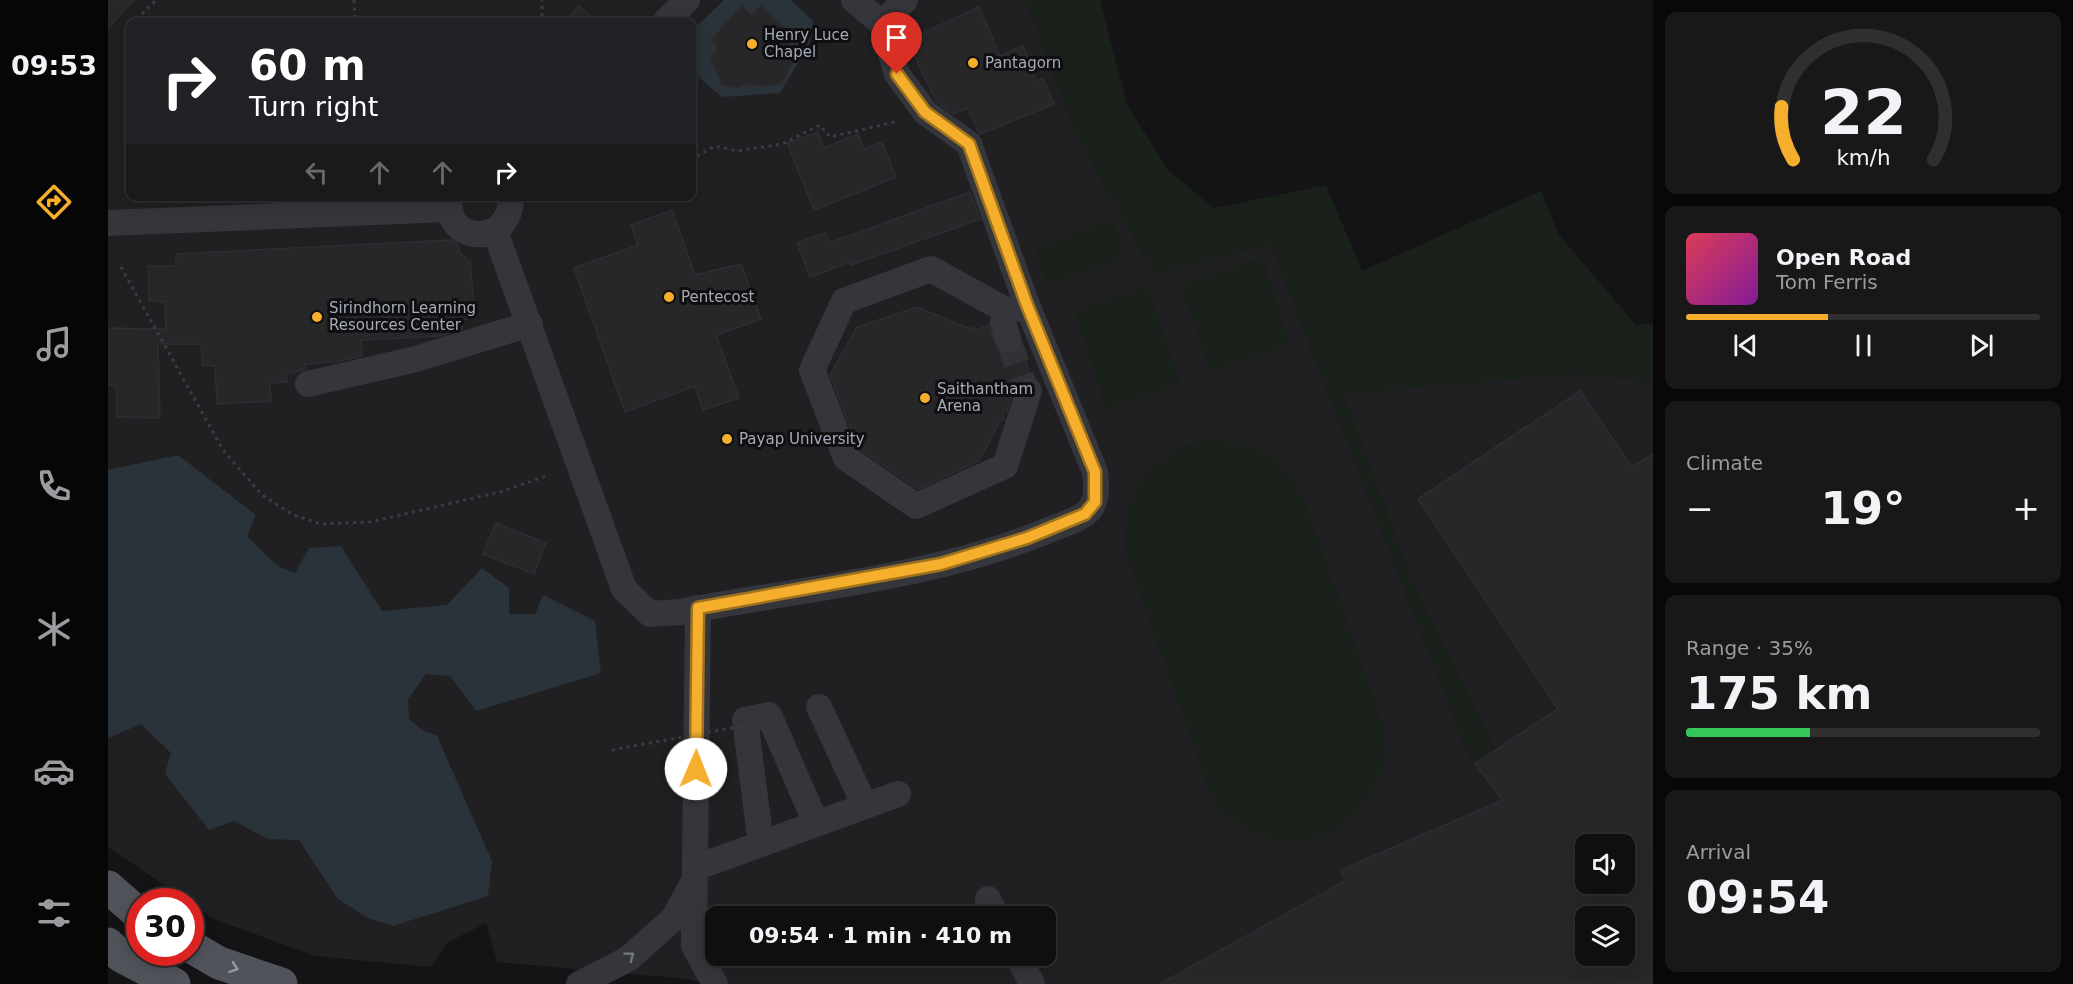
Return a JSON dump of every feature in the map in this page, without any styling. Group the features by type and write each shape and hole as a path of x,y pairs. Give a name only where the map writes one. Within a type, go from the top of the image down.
{"main road":[{"path":"108,886 126,902"},
{"path":"108,944 121,956 174,984"},
{"path":"204,954 219,963 281,984"}],"street":[{"path":"669,18 687,0"},
{"path":"495,231 624,589 650,614 698,608 941,564 1027,538 1085,514 1095,502 1095,472 1057,383 1017,308 969,144 925,112 897,74 882,24 854,0"},
{"path":"882,24 905,0"},
{"path":"108,223 449,203 454,222 466,232 481,235 495,231 505,222 511,210 512,201"},
{"path":"1017,308 931,269 844,301 812,370 846,458 916,506 1005,466 1026,388 1057,383"},
{"path":"1008,339 1003,322 1017,308"},
{"path":"308,384 417,359 530,324"},
{"path":"698,608 694,946 715,984"},
{"path":"819,707 865,806"},
{"path":"761,844 745,720 769,715 816,823"},
{"path":"579,984 628,959 673,919 695,874 761,844 898,794"},
{"path":"1023,966 1032,984"}],"path":[{"path":"142,14 156,0"},
{"path":"354,0 355,18"},
{"path":"542,0 542,18"},
{"path":"697,156 715,146 737,151 782,144 820,125 830,137 899,121"},
{"path":"121,267 223,450 262,495 293,515 321,524 370,522 504,491 546,476"},
{"path":"612,750 753,724"}],"shaded area":[{"name":"Payap University","path":"108,0 1026,0 1078,139 1271,245 1472,764 1409,572 1343,393 1585,373 1653,383 1653,984 703,984 689,979 497,962 486,923 448,942 431,967 315,956 214,919 204,912 204,888 168,888 108,847"},
{"path":"724,0 791,0 813,21 808,46 780,93 723,97 704,82 696,72 696,27"},
{"path":"1026,0 1100,0 1127,105 1168,170 1214,208 1326,185 1362,271 1541,191 1559,235 1636,325 1653,324 1653,383 1585,373 1344,394 1409,572 1495,748 1472,764 1271,245 1153,273 1078,139"},
{"path":"1113,219 1127,256 1046,286 1034,249"},
{"path":"1263,257 1290,344 1211,371 1180,285"},
{"path":"1148,286 1180,383 1106,410 1074,311"},
{"path":"1219,441 1247,446 1269,455 1287,471 1303,495 1385,730 1385,763 1370,795 1354,815 1335,829 1314,838 1292,840 1271,838 1249,830 1230,817 1212,799 1127,557 1125,535 1127,512 1135,490 1148,473 1165,457 1183,446 1198,442"},
{"path":"178,455 256,515 247,536 276,565 295,573 309,548 341,546 382,611 447,605 482,568 509,588 509,614 535,614 543,595 595,621 601,673 476,711 450,676 426,674 408,699 409,719 422,730 437,736 492,861 488,896 393,926 368,918 338,899 299,840 268,839 234,821 209,830 165,774 171,753 141,724 108,738 108,470"}],"building":[{"path":"108,0 134,0 108,28"},
{"name":"Henry Luce Chapel","path":"742,5 752,15 761,5 795,37 786,48 795,57 782,84 761,87 749,84 737,88 721,85 710,56 718,48 710,40"},
{"path":"579,6 593,18 568,18"},
{"name":"Pantagorn","path":"979,7 1000,56 1023,46 1036,81 1043,78 1054,104 980,134 967,108 953,114 936,101 907,40"},
{"path":"818,132 824,148 858,134 864,149 882,142 896,177 814,210 787,143"},
{"path":"970,192 980,219 851,265 850,262 810,277 797,243 825,233 829,243"},
{"name":"Pentecost","path":"672,210 695,275 741,264 761,319 716,335 739,398 703,410 695,386 625,412 574,268 638,245 631,225"},
{"name":"Sirindhorn Learning Resources Center","path":"451,240 458,244 459,252 470,262 475,311 462,323 462,329 441,336 361,340 362,356 335,362 305,364 306,369 287,374 287,382 270,383 271,401 217,404 215,366 203,365 201,344 158,344 160,418 117,417 116,386 108,385 108,328 166,329 165,302 149,301 148,266 176,266 176,254"},
{"name":"Saithantham Arena","path":"917,307 970,329 974,327 975,331 989,325 998,350 1012,353 1021,346 1030,376 1019,380 1013,387 1007,412 1003,413 1004,419 1000,421 979,461 918,489 858,448 830,375 857,327"},
{"path":"1580,391 1632,467 1653,454 1653,984 1160,984 1345,881 1341,870 1503,800 1475,764 1558,709 1418,499"},
{"path":"496,523 546,543 534,574 483,554"}],"tunnel":[{"path":"1008,339 1024,384"}],"place":[{"name":"Henry Luce Chapel","path":"752,44"},
{"name":"Pantagorn","path":"973,63"},
{"name":"Pentecost","path":"669,297"},
{"name":"Sirindhorn Learning Resources Center","path":"317,317"},
{"name":"Saithantham Arena","path":"925,398"},
{"name":"Payap University","path":"727,439"}],"route":[{"path":"696,769 698,608 941,564 1027,538 1085,514 1095,502 1097,485 1095,472 1027,305 969,144 925,112 897,74"}]}
